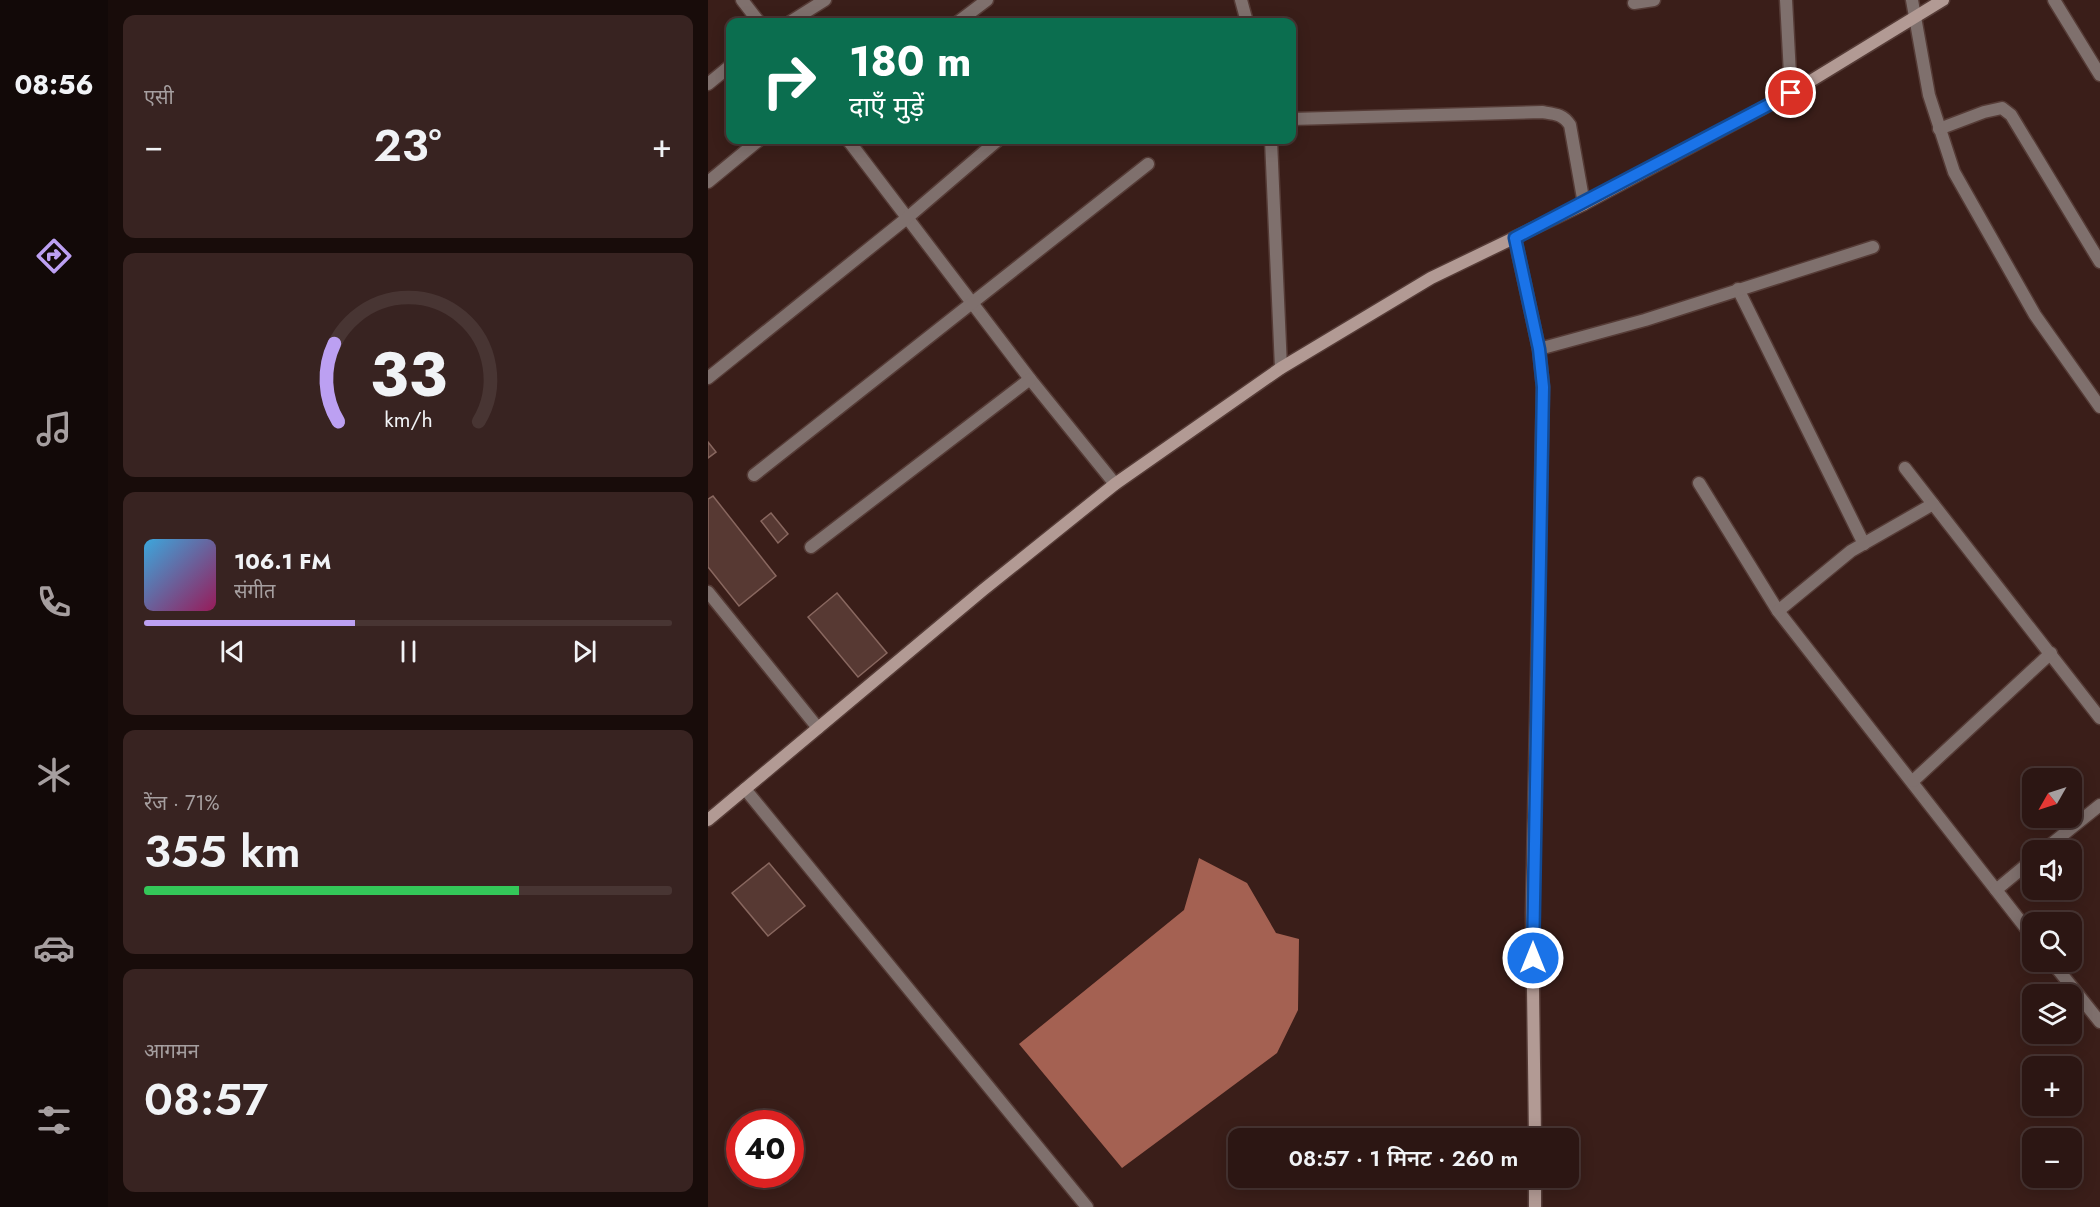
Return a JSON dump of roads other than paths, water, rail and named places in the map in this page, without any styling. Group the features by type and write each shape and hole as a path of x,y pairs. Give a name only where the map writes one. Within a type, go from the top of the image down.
{"street":[{"path":"742,0 756,18"},
{"path":"796,18 825,0"},
{"path":"963,18 987,0"},
{"path":"1241,0 1246,18"},
{"path":"1634,3 1654,0"},
{"path":"1786,0 1791,93"},
{"path":"1912,0 1929,95 1954,172 2035,315 2100,406"},
{"path":"708,820 983,590 1115,484 1281,368 1431,278 1584,204 1791,93 1943,0"},
{"path":"2054,0 2100,75"},
{"path":"708,84 726,69"},
{"path":"1939,129 1984,112 2002,108 2011,115 2100,262"},
{"path":"1296,119 1542,112 1556,114 1565,117 1570,125 1584,204"},
{"path":"708,182 754,144"},
{"path":"851,144 1030,379 1115,484"},
{"path":"708,378 907,218 993,144"},
{"path":"1271,144 1281,368"},
{"path":"754,475 1148,164"},
{"path":"1515,238 1539,349 1543,387 1532,913 1535,1128"},
{"path":"1539,349 1645,320 1873,247"},
{"path":"1738,289 1864,544"},
{"path":"811,547 1030,379"},
{"path":"1905,468 2100,717"},
{"path":"1699,483 1778,611 2022,923"},
{"path":"1778,611 1851,551 1933,504"},
{"path":"708,592 818,728"},
{"path":"1912,781 2051,652"},
{"path":"745,789 1088,1207"},
{"path":"2056,840 2100,805"},
{"path":"1996,890 2022,868"},
{"path":"2062,972 2095,1005 2100,1023"},
{"path":"1535,1188 1535,1207"}]}
